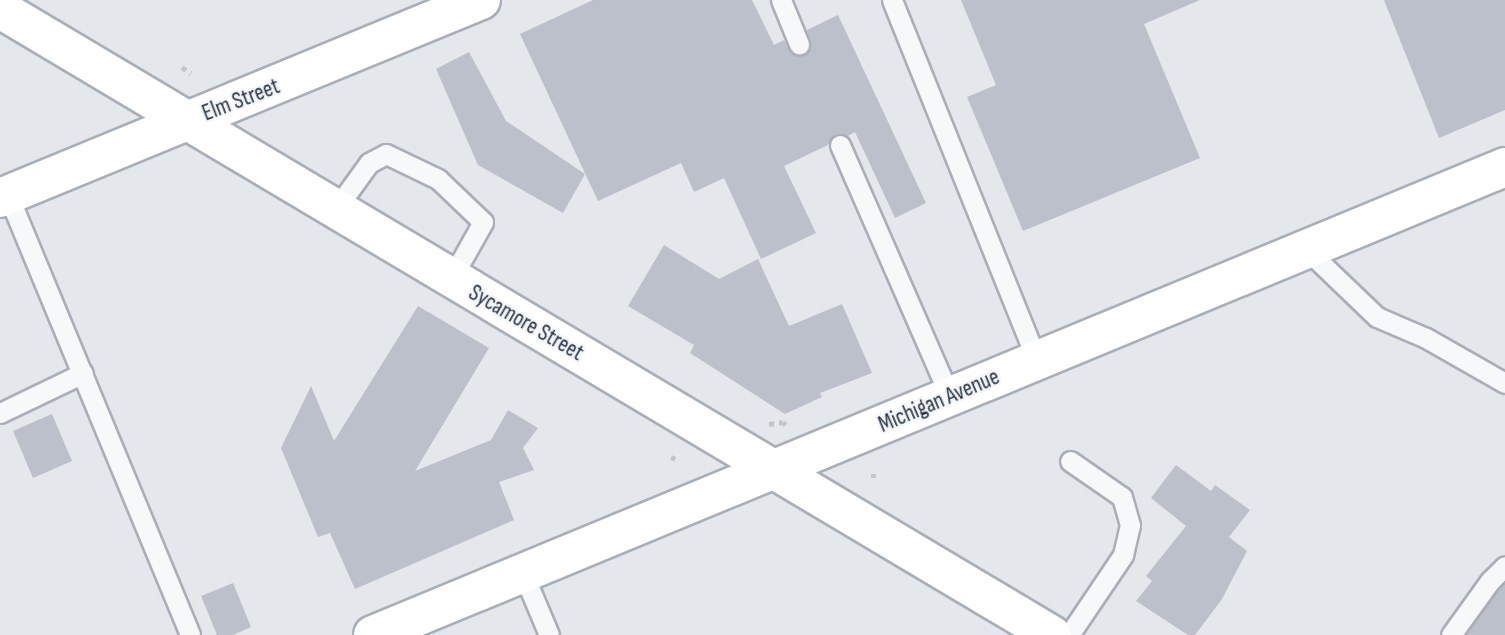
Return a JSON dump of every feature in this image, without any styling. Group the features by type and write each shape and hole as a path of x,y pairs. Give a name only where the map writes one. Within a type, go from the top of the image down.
{"main road":[{"name":"Elm Street","path":"4,196 186,121 238,103 481,0"},
{"name":"Sycamore Street","path":"0,9 1052,635"},
{"name":"Michigan Avenue","path":"373,635 1505,167"}],"lane":[{"path":"781,0 799,44"},
{"path":"892,0 1037,360"},
{"path":"839,145 950,397"},
{"path":"335,210 369,163 386,154 438,179 482,222 451,279"},
{"path":"4,196 83,373 190,635"},
{"path":"1306,249 1377,317 1426,338 1505,383"},
{"path":"0,413 83,373"},
{"path":"1069,635 1123,555 1130,525 1122,498 1070,461"},
{"path":"1451,635 1490,581 1505,566"},
{"path":"523,573 549,635"}],"path":[{"path":"182,67 191,73"},
{"path":"769,424 782,422"},
{"path":"671,457 679,460"},
{"path":"871,476 878,476"}],"building":[{"path":"593,0 752,0 774,45 784,40 791,53 798,56 804,55 811,46 807,30 838,15 926,203 895,218 855,132 848,136 835,134 828,145 784,166 816,233 761,259 724,178 694,192 681,163 598,201 520,34"},
{"path":"961,0 1200,0 1144,24 1200,158 1023,231 967,97 996,85"},
{"path":"1384,0 1505,0 1505,110 1439,138"},
{"path":"469,52 506,121 585,174 563,213 478,165 436,69"},
{"path":"664,245 719,279 758,259 789,326 842,304 872,373 820,393 822,397 785,414 690,353 694,345 628,306"},
{"path":"418,306 489,348 415,471 491,440 508,410 538,428 523,448 534,470 499,482 514,520 355,589 330,533 318,537 281,448 311,386 334,441"},
{"path":"52,414 72,461 33,478 13,431"},
{"path":"1176,465 1211,491 1215,485 1250,510 1229,537 1247,551 1222,599 1195,635 1188,635 1136,601 1152,581 1146,576 1186,526 1151,498"},
{"path":"233,583 251,627 233,635 217,635 201,596"},
{"path":"1505,583 1505,635 1466,635 1499,589"}]}
